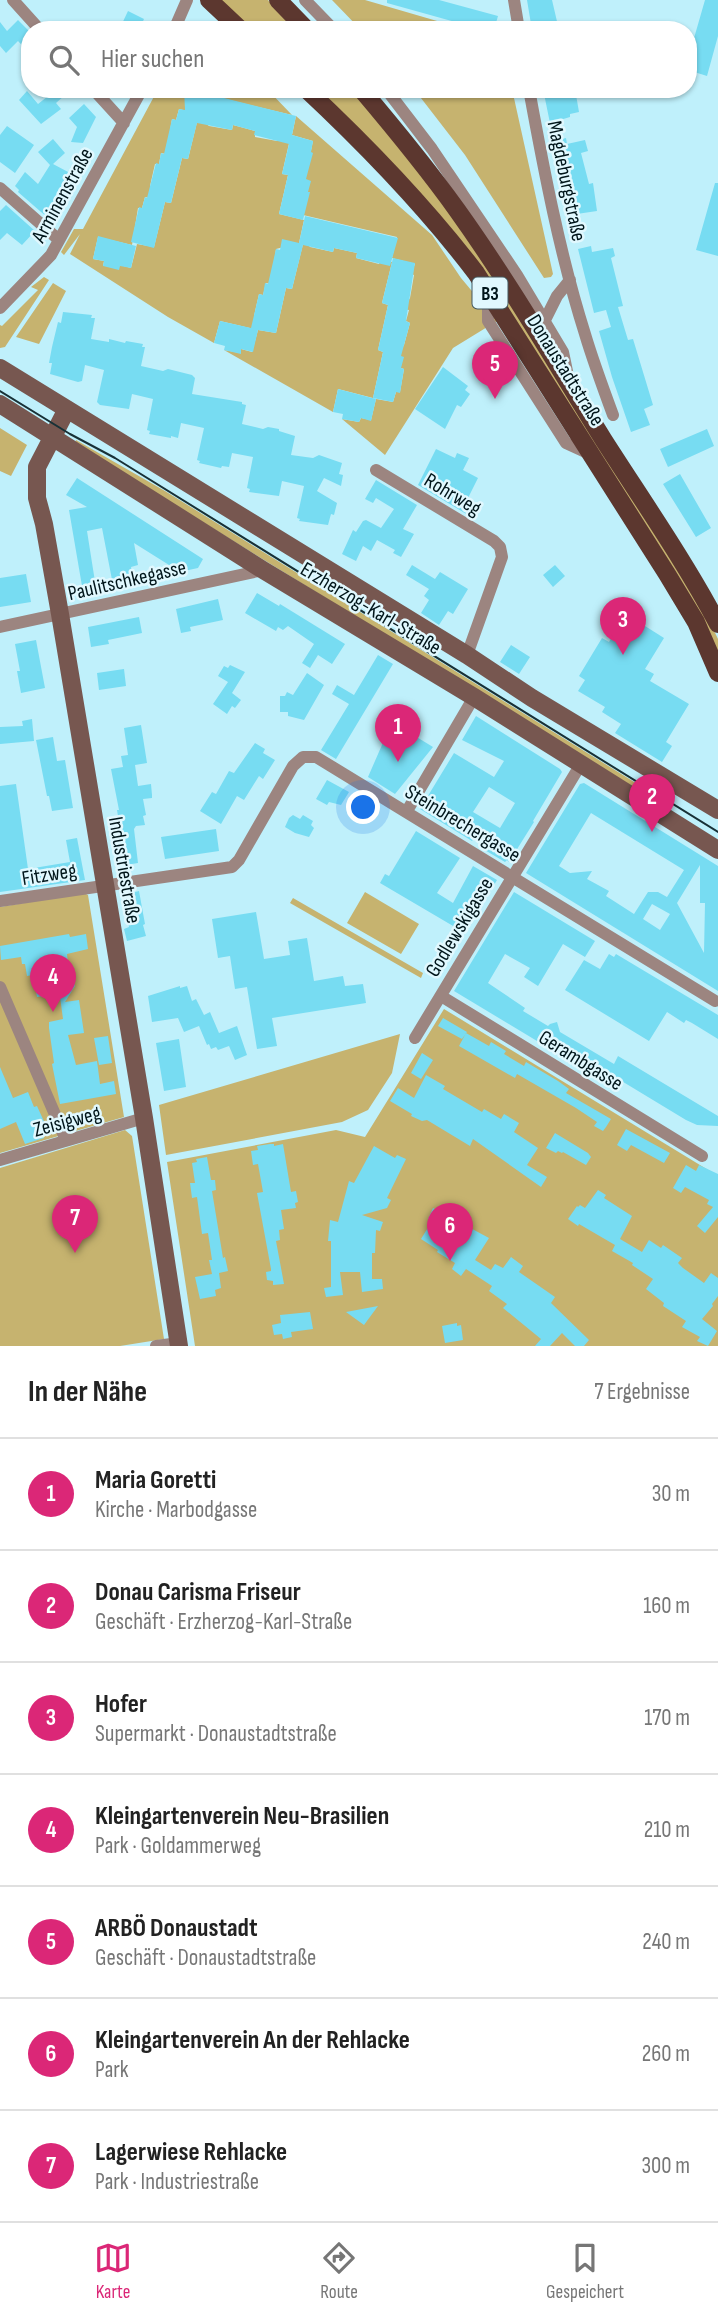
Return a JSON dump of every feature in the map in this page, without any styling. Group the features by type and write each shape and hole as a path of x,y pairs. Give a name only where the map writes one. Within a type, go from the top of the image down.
{"main road":[{"path":"209,0 231,21"},
{"path":"278,0 298,21"},
{"name":"Donaustadtstraße","path":"315,98 411,192 443,229 487,289 696,622 718,673"},
{"name":"Donaustadtstraße","path":"369,98 457,209 510,287 718,624"},
{"name":"Erzherzog-Karl-Straße","path":"0,368 467,655 532,698 709,800 718,810"},
{"name":"Erzherzog-Karl-Straße","path":"0,404 262,570 474,696 718,850"},
{"name":"Industriestraße","path":"67,410 37,467 37,498 60,614 179,1345"}],"street":[{"path":"13,0 32,21"},
{"path":"178,21 187,0"},
{"path":"305,0 325,21"},
{"path":"514,0 518,21"},
{"path":"101,98 124,123"},
{"name":"Arminenstraße","path":"0,308 51,255 137,98"},
{"name":"Donaustadtstraße","path":"393,98 432,149 532,299 563,352 570,383"},
{"name":"Magdeburgstraße","path":"531,98 541,157 584,333 613,415"},
{"path":"0,188 59,240"},
{"path":"545,320 557,296 570,279"},
{"path":"532,299 557,296"},
{"name":"Rohrweg","path":"376,470 500,547 502,557 467,655"},
{"name":"Paulitschkegasse","path":"0,627 262,570"},
{"path":"407,811 474,696"},
{"name":"Steinbrechergasse","path":"105,885 232,867 239,860 293,766 303,757 316,757 715,1001"},
{"name":"Godlewskigasse","path":"415,1038 582,764"},
{"name":"Fitzweg","path":"0,901 105,885"},
{"path":"0,986 66,1140"},
{"name":"Gerambgasse","path":"441,996 702,1156"},
{"name":"Zeisigweg","path":"0,1160 144,1118"},
{"path":"156,1346 179,1345"}],"shaded area":[{"path":"268,0 288,21 242,21 220,1"},
{"path":"332,0 365,0 437,21 352,21"},
{"path":"153,98 203,99 199,114 179,109 176,120 172,119 166,154 161,153 159,164 155,164 150,198 145,197 142,208 138,208 132,245 98,237 93,259 104,261 103,266 120,265 131,268 137,244 154,247 165,202 171,203 182,158 188,159 198,118 209,126 232,130 233,125 255,131 255,137 277,141 290,139 282,174 288,175 279,214 304,220 299,243 276,249 271,284 266,283 263,295 259,294 254,316 258,318 254,329 220,321 214,343 168,317 70,254 80,234 64,255 61,252 74,229 83,229"},
{"path":"221,98 276,98 292,115"},
{"path":"322,98 359,98 402,149 455,219 707,616 718,639 718,657 517,327"},
{"path":"421,98 514,98 553,274 551,277 544,278 465,155"},
{"path":"296,116 432,235 461,278 497,321 453,348 385,455 342,419 359,422 361,418 371,420 376,399 393,402 396,392 400,392 404,369 401,368 398,355 404,345 410,323 406,321 409,310 403,309 410,298 414,275 411,274 415,264 392,258 397,237 303,215 308,192 305,179 313,141 292,135"},
{"path":"304,240 310,247 357,253 356,258 379,264 381,259 392,262 382,303 388,305 378,350 383,352 373,398 338,389 333,412 224,350 241,353 241,349 252,352 258,330 276,333 286,288 292,289"},
{"path":"44,277 49,280 5,347 0,348 0,325 38,290 31,287"},
{"path":"53,283 66,291 39,344 16,337"},
{"path":"0,428 27,445 11,476 0,471"},
{"path":"76,440 165,491 660,798 657,803 75,443"},
{"path":"365,892 419,924 401,954 347,923"},
{"path":"84,893 88,895 124,1117 0,1153 0,907"},
{"path":"293,898 423,973 421,978 290,903"},
{"path":"444,1009 718,1176 718,1346 195,1346 167,1162 336,1130 365,1137"},
{"path":"400,1034 392,1073 368,1110 342,1122 166,1155 159,1105"},
{"path":"125,1130 132,1136 164,1339 120,1346 0,1346 0,1168"}],"building":[{"path":"387,0 439,0 498,16 497,21 452,21 387,3"},
{"path":"527,0 552,0 557,21 530,21"},
{"path":"705,0 718,0 718,36 707,76 697,73 697,28"},
{"path":"128,11 144,19 143,21 123,21"},
{"path":"18,20 21,23 21,44 18,41 6,53 0,46 0,22 7,31"},
{"path":"33,98 38,104 46,98 62,98 56,103 61,109 41,124 19,100"},
{"path":"184,98 224,98 296,116 292,135 313,141 313,153 306,179 311,181 310,192 303,220 279,214 288,175 282,174 289,144 254,135 255,131 233,125 232,130 197,123 188,159 182,158 171,203 165,202 154,248 131,242 139,207 142,208 145,197 147,198 156,163 159,164 161,153 164,154 172,119 176,120 179,109 185,110"},
{"path":"545,98 577,98 579,112 550,123"},
{"path":"84,104 96,117 83,143 71,142 77,127 69,118"},
{"path":"7,126 34,145 15,173 0,162 0,135"},
{"path":"566,138 567,144 585,140 588,151 581,153 589,184 593,183 597,211 570,215 553,141"},
{"path":"53,139 65,153 53,164 70,173 53,200 57,203 51,208 55,211 48,218 18,192 15,186 25,172 38,184 50,165 38,152"},
{"path":"715,183 718,183 718,256 696,250"},
{"path":"6,205 35,231 22,245 7,233 0,240 0,211"},
{"path":"305,216 398,238 390,266 356,258 357,253 334,248 333,252 303,245 292,289 286,288 276,333 258,330 253,352 241,349 241,354 224,350 225,346 214,343 220,321 251,328 259,294 263,295 265,283 268,284 276,249 280,250 282,239 299,243"},
{"path":"98,236 136,246 131,268 120,266 119,270 103,266 104,261 93,259"},
{"path":"591,246 592,252 613,248 615,256 611,258 623,306 618,307 628,340 633,339 653,405 644,409 650,425 631,432 599,331 611,327 606,310 594,313 578,249"},
{"path":"393,258 415,263 406,321 410,323 401,356 404,357 401,368 404,369 400,393 396,392 393,402 373,398 383,352 378,350 388,305 382,303"},
{"path":"63,312 92,315 91,318 95,318 91,339 143,344 142,347 145,347 141,366 192,375 195,378 192,394 242,402 246,405 242,424 263,429 279,429 295,436 291,455 313,458 319,455 342,463 339,474 343,475 341,486 324,478 317,491 337,503 328,525 299,521 297,518 304,486 282,481 279,496 249,492 250,489 247,488 253,457 232,453 229,467 221,468 199,463 197,460 204,428 181,423 178,438 149,434 150,431 147,430 153,399 132,394 129,409 100,405 97,402 104,370 85,365 82,381 78,382 50,374 52,347"},
{"path":"443,367 468,386 465,390 470,394 461,407 457,405 445,429 415,409"},
{"path":"338,389 376,399 371,421 361,418 359,422 342,419 343,414 333,412"},
{"path":"707,429 714,446 668,467 660,449"},
{"path":"436,449 455,458 457,453 469,458 463,470 478,478 468,498 476,507 472,515 418,485"},
{"path":"680,474 711,528 696,537 663,484"},
{"path":"77,478 203,559 198,568 184,571 179,567 177,570 134,543 138,565 131,567 134,581 113,585 102,528 87,531 96,588 87,589 86,585 82,586 69,510 87,507 66,495"},
{"path":"376,480 417,505 403,529 414,534 401,557 393,553 395,550 377,540 371,551 363,546 356,561 342,554 353,530 356,532 366,520 381,528 394,509 376,498 373,503 365,499"},
{"path":"412,565 435,579 440,572 468,589 453,614 448,611 439,625 421,613 429,600 424,596 429,589 406,575"},
{"path":"555,565 565,576 553,587 543,575"},
{"path":"26,574 31,602 0,607 0,578"},
{"path":"257,593 345,644 332,664 318,655 310,668 302,663 314,644 288,626 283,630 278,627 276,631 245,613"},
{"path":"218,599 223,620 190,627 191,631 181,633 176,609"},
{"path":"626,614 664,638 645,669 654,674 650,681 689,704 666,742 672,746 662,762 615,733 621,724 602,712 605,707 578,691 585,680 579,676 602,638 609,642"},
{"path":"139,617 142,633 108,640 109,644 91,647 88,627"},
{"path":"36,640 45,688 21,693 15,644"},
{"path":"511,645 530,657 519,674 500,662"},
{"path":"378,655 393,664 336,759 321,750 349,704 332,694 337,685 354,695"},
{"path":"230,665 245,672 232,693 241,700 235,708 232,706 227,714 213,704 228,682 218,676 224,666 228,668"},
{"path":"124,669 126,686 99,690 97,673"},
{"path":"307,673 324,685 304,720 288,716 288,712 280,712 280,696 285,696 287,692 293,695"},
{"path":"476,716 562,772 509,862 483,849 488,840 477,833 472,841 420,809 454,753 494,777 504,761 462,740","holes":["489,787 515,803 500,828 473,812"]},
{"path":"32,719 34,741 0,744 0,727 23,726 22,721"},
{"path":"392,722 433,747 395,794 368,777"},
{"path":"141,725 147,763 135,765 138,786 151,784 152,798 143,799 145,825 136,826 134,829 138,863 126,865 111,769 123,767 121,756 128,755 124,728"},
{"path":"53,737 57,761 65,760 73,808 52,811 36,740"},
{"path":"255,743 265,749 263,753 275,760 263,779 259,776 244,800 237,796 221,824 200,811 212,792 216,794 229,771 234,773"},
{"path":"327,780 349,792 341,805 329,802 327,805 316,799"},
{"path":"584,783 718,866 718,991 526,873 580,784","holes":["591,813 684,870 667,897 658,892 648,892 634,914 606,896 609,891 587,879 592,871 570,873 559,866","700,865 700,903 705,903 704,953 677,903","652,904 670,914 660,930 643,919"]},
{"path":"16,784 28,869 70,862 66,840 77,838 85,880 0,892 0,786"},
{"path":"293,815 300,819 303,815 313,821 311,825 314,828 309,837 285,827"},
{"path":"216,829 219,851 165,859 161,837"},
{"path":"416,831 460,858 437,893 453,903 473,866 497,880 465,933 380,883 385,874 389,876"},
{"path":"139,891 146,936 127,941 124,929 129,927 123,895"},
{"path":"514,892 595,941 585,957 563,944 538,986 524,977 530,968 505,954 488,983 525,1008 523,1011 548,1026 557,1022 560,1032 614,1064 618,1056 718,1116 718,1126 697,1125 686,1120 610,1074 605,1082 454,991"},
{"path":"256,912 264,959 290,955 288,941 307,938 314,981 343,976 345,986 363,984 366,1003 272,1018 277,1046 257,1049 247,987 235,989 230,956 218,958 212,919"},
{"path":"69,934 70,937 86,934 88,949 67,954 70,980 75,986 65,1002 79,1000 84,1033 68,1035 76,1065 97,1061 100,1084 114,1081 116,1094 60,1104 52,1064 49,1022 63,1019 60,997 37,997 33,975 27,976 21,957 1,960 0,946"},
{"path":"609,954 614,957 616,954 718,1015 718,1039 667,1012 649,1041 565,990 584,960 600,969"},
{"path":"187,986 192,1001 196,999 204,1015 210,1012 219,1033 237,1026 247,1055 235,1060 229,1046 218,1050 216,1047 211,1049 199,1026 184,1032 178,1018 152,1022 148,996"},
{"path":"443,1018 467,1032 462,1039 438,1026"},
{"path":"466,1033 489,1046 491,1042 524,1066 526,1062 558,1081 569,1089 566,1093 611,1119 606,1127 603,1131 594,1126 597,1122 576,1108 517,1074 515,1078 459,1046"},
{"path":"108,1036 112,1063 99,1065 94,1038"},
{"path":"179,1039 186,1087 164,1091 156,1043"},
{"path":"422,1053 433,1060 421,1079 411,1073"},
{"path":"0,1067 13,1098 28,1092 34,1107 37,1106 47,1128 41,1130 44,1138 25,1144 16,1122 0,1129"},
{"path":"426,1075 445,1086 443,1089 482,1112 484,1109 501,1119 504,1114 519,1123 514,1132 538,1148 527,1165 547,1177 541,1187 473,1139 470,1146 427,1120 422,1121 411,1116 412,1114 390,1101 398,1088 414,1098"},
{"path":"626,1129 670,1153 664,1163 631,1145 627,1151 617,1145"},
{"path":"555,1133 588,1153 591,1157 586,1165 563,1152 556,1153 546,1148"},
{"path":"283,1144 291,1192 296,1191 298,1202 295,1203 296,1208 281,1210 284,1229 279,1230 280,1240 276,1241 284,1284 273,1285 273,1281 267,1280 266,1272 271,1269 257,1193 263,1192 258,1164 253,1165 251,1151 258,1150 257,1146"},
{"path":"374,1146 395,1158 397,1155 406,1159 387,1198 391,1200 387,1208 362,1215 383,1222 380,1231 376,1230 375,1253 372,1253 372,1279 382,1279 383,1289 362,1292 360,1272 340,1272 343,1295 326,1297 324,1288 331,1287 331,1241 328,1241 330,1220 338,1222 349,1181 354,1183"},
{"path":"207,1157 211,1180 215,1180 216,1190 212,1191 223,1258 225,1257 228,1271 219,1273 221,1288 215,1290 216,1296 200,1299 195,1277 212,1274 209,1260 212,1260 208,1233 202,1234 197,1197 192,1198 190,1183 195,1183 192,1163 197,1162 196,1159"},
{"path":"686,1165 696,1171 699,1165 718,1174 718,1217 705,1233 697,1226 713,1207 707,1204 709,1200 685,1187 681,1193 673,1188"},
{"path":"598,1190 606,1195 604,1198 632,1216 620,1239 642,1252 649,1240 661,1248 663,1245 682,1258 678,1263 704,1283 711,1273 718,1278 718,1296 702,1319 717,1331 708,1346 697,1341 700,1337 682,1327 686,1321 663,1306 664,1303 646,1289 653,1279 612,1251 615,1245 568,1219 577,1206 585,1208"},
{"path":"433,1208 489,1238 475,1260 491,1270 495,1264 503,1268 511,1257 523,1266 519,1272 555,1297 551,1303 589,1340 584,1346 575,1346 562,1333 550,1346 535,1346 541,1339 503,1308 507,1304 489,1291 492,1286 466,1269 461,1276 452,1269 455,1263 421,1239 432,1221 428,1219"},
{"path":"378,1306 364,1325 346,1312"},
{"path":"310,1312 313,1329 291,1332 292,1337 283,1339 282,1334 274,1335 272,1325 281,1323 280,1315"},
{"path":"457,1323 457,1326 461,1325 463,1340 445,1343 442,1326"}],"tram line":[{"path":"0,391 115,458 718,832"}],"place":[{"name":"ARBÖ Donaustadt","path":"495,399"},
{"name":"Hofer","path":"623,655"},
{"name":"Maria Goretti","path":"398,762"},
{"name":"Donau Carisma Friseur","path":"652,832"},
{"name":"Kleingartenverein Neu-Brasilien","path":"53,1012"},
{"name":"Lagerwiese Rehlacke","path":"75,1253"},
{"name":"Kleingartenverein An der Rehlacke","path":"450,1261"}]}
